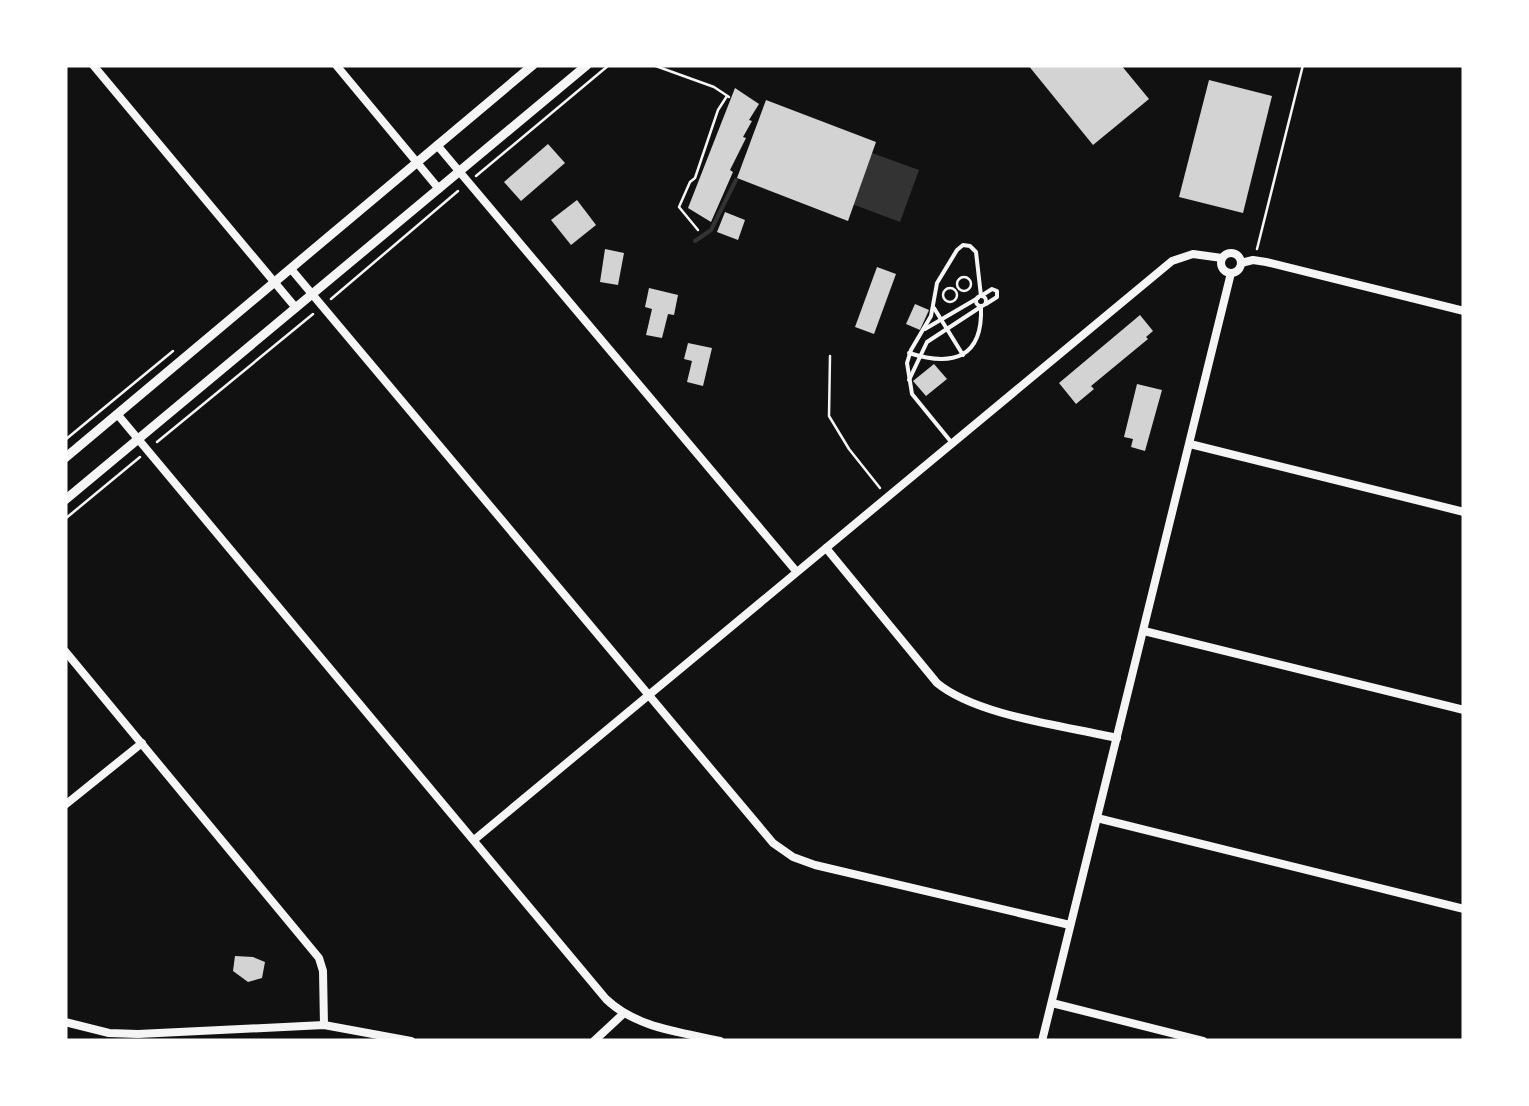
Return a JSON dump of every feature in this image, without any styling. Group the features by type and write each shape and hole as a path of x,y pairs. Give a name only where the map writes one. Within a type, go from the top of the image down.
{"street":[{"path":"93,65 296,308"},
{"path":"336,65 438,189"},
{"path":"65,458 533,65"},
{"path":"65,500 587,65"},
{"path":"436,145 796,572"},
{"path":"474,840 1172,261 1193,254 1222,258 1234,254 1241,263"},
{"path":"1222,258 1223,270 1231,273 1241,263 1253,260 1464,312"},
{"path":"291,269 761,831 793,857 1070,925"},
{"path":"1042,1041 1231,273"},
{"path":"118,415 606,999 622,1014 720,1041"},
{"path":"1190,444 1464,512"},
{"path":"826,548 949,693 975,704 1117,738"},
{"path":"1144,631 1464,710"},
{"path":"65,651 319,958 324,1026"},
{"path":"65,806 142,743"},
{"path":"1097,818 1464,909"},
{"path":"1052,1003 1202,1041"},
{"path":"594,1041 622,1014"},
{"path":"65,1022 138,1034 324,1026 410,1041"}],"lane":[{"path":"952,444 915,398 909,380 910,353 931,316 937,283 956,250 964,245 976,252 980,297 977,304 982,306"},
{"path":"909,380 927,342 997,297 998,291 992,289 922,333"},
{"path":"933,304 951,313"},
{"path":"933,304 963,355"},
{"path":"910,353 947,360 963,355 979,333 982,306"}],"path":[{"path":"65,519 609,65"},
{"path":"653,65 728,96 718,110 695,178 679,207 698,230"},
{"path":"1253,260 1303,65"},
{"path":"830,356 829,416 849,449 888,497"}],"shaded area":[{"path":"814,132 919,170 900,222 796,183"}],"building":[{"path":"1028,65 1121,65 1149,99 1093,145"},
{"path":"1209,80 1272,96 1243,213 1179,197"},
{"path":"735,88 759,104 749,120 752,121 743,137 746,138 711,222 688,208"},
{"path":"766,100 876,142 848,221 737,178"},
{"path":"548,144 565,163 521,201 504,182"},
{"path":"577,200 596,225 571,245 551,220"},
{"path":"725,212 745,220 738,240 717,232"},
{"path":"605,249 624,253 618,285 600,282"},
{"path":"877,267 896,274 874,334 855,327"},
{"path":"649,288 678,295 674,315 668,314 662,338 646,335 652,309 645,307"},
{"path":"915,304 929,310 920,330 906,324"},
{"path":"1140,315 1153,331 1148,339 1091,386 1094,389 1076,404 1059,383"},
{"path":"688,343 712,348 703,386 687,382 692,361 684,359"},
{"path":"934,364 947,379 926,396 913,381"},
{"path":"1137,384 1162,390 1145,451 1131,447 1133,439 1124,437"},
{"path":"235,956 265,962 262,978 248,982 233,971"}],"waterway":[{"path":"695,241 711,230 736,180"}]}
